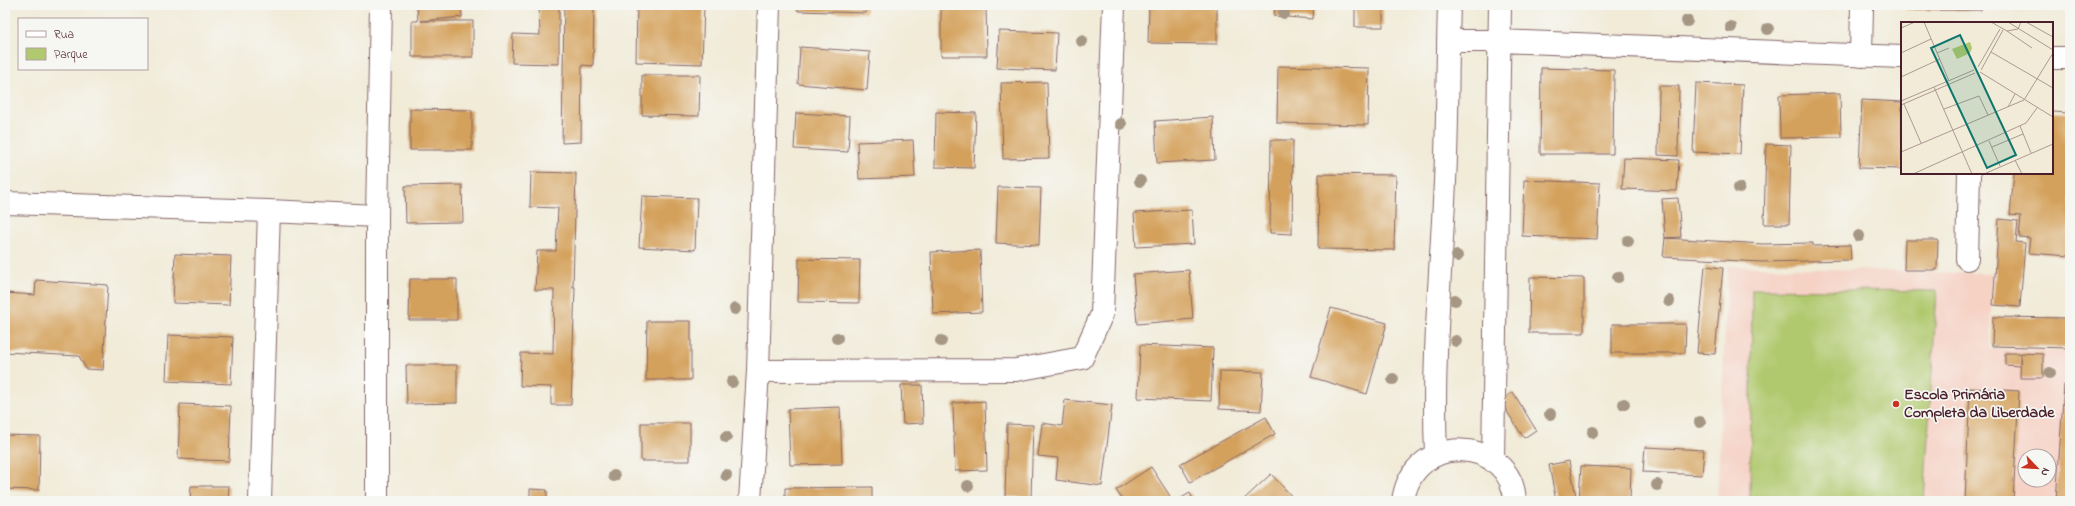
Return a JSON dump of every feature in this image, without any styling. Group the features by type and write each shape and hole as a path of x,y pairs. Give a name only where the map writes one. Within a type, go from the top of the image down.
{"street":[{"path":"377,501 377,216 381,5"},
{"path":"750,501 758,371 769,5"},
{"path":"758,371 1016,370 1082,358 1102,314 1114,5"},
{"path":"1436,454 1434,412 1435,360 1445,180 1449,5"},
{"path":"1493,460 1498,40 1500,5"},
{"path":"1861,56 1862,5"},
{"path":"1448,41 1498,40 1901,57"},
{"path":"2053,58 2070,58"},
{"path":"1967,259 1969,174"},
{"path":"5,204 269,211 377,216"},
{"path":"260,501 269,211"},
{"path":"1403,501 1408,481 1420,465 1436,454 1455,449 1475,451 1493,460 1506,475 1514,493 1515,501"}],"shaded area":[{"name":"Escola Primária Completa da Liberdade","path":"1728,266 1992,274 1990,348 2070,352 2070,501 1717,501"}],"green space":[{"path":"1752,289 1937,291 1924,501 1750,501"}],"building":[{"path":"417,5 461,5 462,17 421,21 473,21 473,57 412,57 412,21 418,21"},
{"path":"559,5 559,64 512,63 513,34 540,35 539,6"},
{"path":"564,5 594,5 593,66 582,65 581,142 562,143"},
{"path":"637,5 704,5 702,64 636,62"},
{"path":"798,5 866,5 866,13 798,11"},
{"path":"906,5 934,5 934,7 906,7"},
{"path":"941,5 986,5 987,56 941,56"},
{"path":"1149,5 1217,5 1217,44 1148,43"},
{"path":"1275,5 1314,5 1313,19 1274,16"},
{"path":"1355,5 1383,5 1383,27 1355,27"},
{"path":"1906,5 1981,5 1981,10 1906,10"},
{"path":"999,31 1057,33 1055,70 997,68"},
{"path":"800,47 870,52 867,90 798,84"},
{"path":"1278,66 1369,68 1368,125 1277,123"},
{"path":"1541,68 1614,70 1613,154 1540,154"},
{"path":"642,75 700,75 699,116 642,115"},
{"path":"1047,82 1049,158 1003,159 1001,83"},
{"path":"1696,83 1743,85 1740,154 1693,152"},
{"path":"1659,86 1679,86 1678,156 1658,155"},
{"path":"1840,93 1841,137 1780,138 1779,95"},
{"path":"1862,100 1901,102 1901,169 1859,168"},
{"path":"410,109 472,110 472,150 410,150"},
{"path":"936,112 976,113 974,168 935,167"},
{"path":"2053,112 2070,113 2070,256 2028,253 2030,238 2019,237 2021,216 2010,215 2014,174 2053,174"},
{"path":"796,113 850,116 848,152 794,149"},
{"path":"1213,117 1215,160 1157,163 1155,121"},
{"path":"913,140 915,177 859,179 857,142"},
{"path":"1271,140 1293,140 1292,234 1270,233"},
{"path":"1766,144 1791,145 1789,224 1764,224"},
{"path":"1624,158 1679,160 1677,191 1622,189"},
{"path":"531,172 576,173 573,287 575,287 571,405 551,405 551,387 520,386 521,353 553,354 554,290 535,290 537,251 556,251 558,208 530,207"},
{"path":"1319,174 1396,175 1394,250 1318,249"},
{"path":"1524,180 1600,183 1597,239 1522,236"},
{"path":"462,185 463,222 406,223 405,186"},
{"path":"998,187 1041,188 1039,245 996,243"},
{"path":"642,196 697,198 695,250 639,247"},
{"path":"1678,198 1681,237 1665,238 1662,199"},
{"path":"1192,210 1194,244 1136,247 1134,213"},
{"path":"1999,219 2018,221 2016,242 2025,243 2020,307 1993,305"},
{"path":"1665,238 1763,244 1813,243 1813,246 1850,245 1851,260 1762,262 1663,257"},
{"path":"1905,240 1938,240 1937,270 1904,270"},
{"path":"980,250 982,312 933,314 931,252"},
{"path":"175,254 231,256 229,305 173,303"},
{"path":"799,259 860,260 859,303 798,302"},
{"path":"1705,266 1723,268 1715,354 1697,353"},
{"path":"1189,270 1193,319 1137,324 1133,274"},
{"path":"1530,277 1584,278 1584,333 1529,333"},
{"path":"410,279 457,279 457,320 409,320"},
{"path":"36,280 108,285 103,370 86,369 79,356 5,352 5,293 35,295"},
{"path":"1331,308 1387,323 1367,394 1311,377"},
{"path":"1993,317 2070,318 2070,348 1992,346"},
{"path":"647,321 691,321 691,380 646,380"},
{"path":"1612,324 1686,324 1685,353 1612,353"},
{"path":"168,335 233,337 231,384 166,381"},
{"path":"1140,345 1213,348 1211,401 1138,398"},
{"path":"2005,353 2020,353 2020,366 2005,365"},
{"path":"2021,353 2043,354 2043,378 2020,378"},
{"path":"406,365 457,365 457,403 407,404"},
{"path":"1220,371 1263,372 1261,411 1219,409"},
{"path":"901,385 922,385 923,423 903,424"},
{"path":"2064,385 2070,385 2070,501 2056,501"},
{"path":"1970,388 2019,391 2013,501 1965,501"},
{"path":"1513,392 1536,430 1524,438 1500,401"},
{"path":"1065,400 1112,405 1102,486 1056,480 1058,458 1038,456 1042,423 1062,426"},
{"path":"985,401 987,470 955,471 953,403"},
{"path":"180,404 231,406 229,461 178,459"},
{"path":"840,407 842,464 790,465 788,409"},
{"path":"1266,417 1275,434 1190,482 1180,464"},
{"path":"641,423 690,423 690,461 641,461"},
{"path":"1007,424 1033,425 1031,497 1005,497"},
{"path":"5,435 40,436 39,490 5,489"},
{"path":"1645,447 1704,450 1702,475 1643,472"},
{"path":"1569,461 1577,501 1556,501 1549,465"},
{"path":"1581,466 1631,468 1630,501 1579,501"},
{"path":"1151,467 1170,496 1163,501 1123,501 1116,490"},
{"path":"1271,474 1296,501 1242,501"},
{"path":"191,486 229,486 228,501 190,501"},
{"path":"872,487 872,501 785,501 785,488"},
{"path":"530,489 547,490 547,501 530,501"},
{"path":"1190,493 1194,501 1176,501"}],"place":[{"name":"Escola Primária Completa da Liberdade","path":"1896,404"}]}
